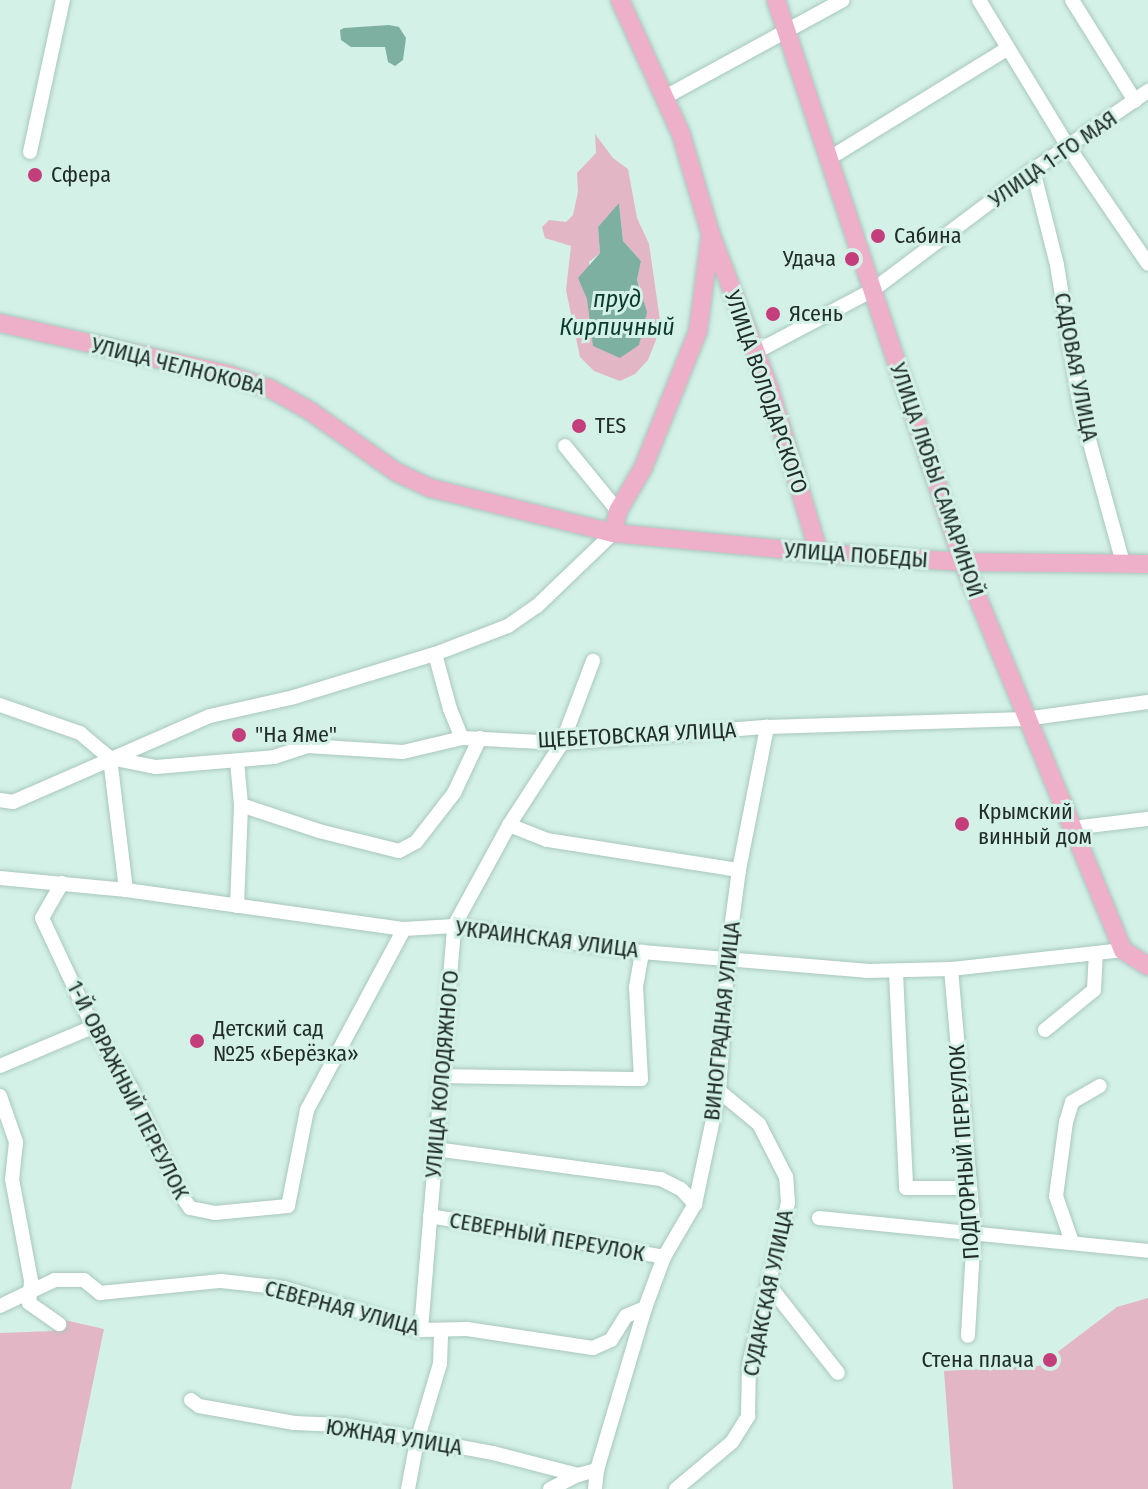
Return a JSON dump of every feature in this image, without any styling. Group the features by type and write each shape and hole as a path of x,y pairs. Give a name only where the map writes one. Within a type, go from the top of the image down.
{"main road":[{"name":"УЛИЦА ВОЛОДАРСКОГО","path":"620,0 667,96 710,232 770,390 819,553"},
{"name":"УЛИЦА ЛЮБЫ САМАРИНОЙ","path":"776,0 963,562 1025,719 1123,950"},
{"name":"УЛИЦА ВОЛОДАРСКОГО","path":"613,533 618,511 643,468 698,331 710,232"},
{"name":"УЛИЦА ЧЕЛНОКОВА","path":"0,323 230,375 271,389 310,411 396,472 430,488 613,533"},
{"name":"УЛИЦА ПОБЕДЫ","path":"613,533 819,553 963,562 1148,564"},
{"path":"1123,950 1148,966"}],"street":[{"path":"30,152 63,0"},
{"path":"667,96 788,33 843,0"},
{"path":"979,0 1069,148 1147,260"},
{"path":"1072,0 1135,101"},
{"path":"828,159 1007,49"},
{"name":"УЛИЦА 1-ГО МАЯ","path":"754,353 873,290 1033,170 1148,91"},
{"name":"САДОВАЯ УЛИЦА","path":"1033,170 1057,265 1080,407 1123,563"},
{"path":"565,446 618,511"},
{"path":"0,800 13,802 210,716 294,697 435,654 518,619 571,575 613,533"},
{"path":"435,654 462,738"},
{"name":"УЛИЦА КОЛОДЯЖНОГО","path":"421,1330 454,926 509,825 562,743 593,661"},
{"name":"ЩЕБЕТОВСКАЯ УЛИЦА","path":"0,705 80,733 110,758 156,767 274,757 307,746 403,752 462,738 562,743 767,727 1025,719 1148,702"},
{"name":"ВИНОГРАДНАЯ УЛИЦА","path":"595,1489 597,1470 645,1308 664,1257 695,1204 719,1091 727,957 739,870 767,727"},
{"path":"241,805 319,831 399,851 416,842 454,793 480,738"},
{"path":"110,758 126,890"},
{"path":"237,761 241,805 237,906"},
{"path":"1072,828 1148,819"},
{"path":"509,825 547,840 739,870"},
{"name":"УКРАИНСКАЯ УЛИЦА","path":"0,878 126,890 404,929 454,926 642,952 896,973 1123,950"},
{"name":"1-Й ОВРАЖНЫЙ ПЕРЕУЛОК","path":"62,883 51,897 42,918 93,1027 131,1088 190,1208 215,1213 288,1206 307,1110 404,929"},
{"path":"442,1076 641,1079 636,987 642,952"},
{"path":"1045,1030 1094,990 1096,953"},
{"name":"ПОДГОРНЫЙ ПЕРЕУЛОК","path":"951,969 974,1231 968,1336"},
{"path":"896,973 906,1188 970,1188"},
{"path":"0,1066 93,1027"},
{"path":"1072,1242 1056,1196 1066,1122 1072,1102 1100,1086"},
{"name":"СУДАКСКАЯ УЛИЦА","path":"676,1489 732,1442 748,1416 749,1365 788,1203 786,1177 759,1124 719,1091"},
{"path":"0,1096 16,1142 12,1179 31,1281 29,1303 59,1324"},
{"path":"435,1149 661,1179 681,1189 695,1204"},
{"name":"СЕВЕРНЫЙ ПЕРЕУЛОК","path":"430,1216 664,1257"},
{"path":"819,1218 974,1231 1148,1251"},
{"name":"СЕВЕРНАЯ УЛИЦА","path":"0,1306 55,1280 84,1280 100,1293 221,1281 284,1288 421,1330 467,1329 593,1348 611,1340 626,1316 645,1308"},
{"path":"768,1284 838,1373"},
{"path":"408,1489 417,1441 440,1364 441,1331"},
{"name":"ЮЖНАЯ УЛИЦА","path":"191,1400 199,1406 294,1423 343,1425 493,1453 578,1475 597,1470"},
{"path":"550,1489 578,1475"}],"shaded area":[{"path":"595,134 613,158 628,169 637,218 649,244 661,327 648,360 635,374 620,381 594,371 580,357 566,290 571,246 545,238 542,227 549,220 566,222 573,215 578,192 577,173 596,153","holes":["619,204 623,241 641,261 637,280 642,292 590,326 589,262 600,253 598,227"]},
{"path":"1148,1298 1148,1489 953,1489 944,1371 1039,1366 1117,1307"},
{"path":"60,1319 104,1329 71,1489 0,1489 0,1333 53,1331"}],"water":[{"path":"399,27 406,38 403,60 395,66 388,62 385,47 351,47 341,40 340,30 344,28"},
{"name":"пруд Кирпичный","path":"619,203 623,241 641,261 637,280 647,312 639,345 620,358 593,346 587,299 578,278 600,253 598,227"}],"place":[{"name":"Сфера","path":"35,175"},
{"name":"Сабина","path":"878,236"},
{"name":"Удача","path":"852,259"},
{"name":"Ясень","path":"773,314"},
{"name":"TES","path":"579,426"},
{"name":"\"На Яме\"","path":"239,735"},
{"name":"Крымский винный дом","path":"962,824"},
{"name":"Детский сад №25 «Берёзка»","path":"197,1041"},
{"name":"Стена плача","path":"1050,1360"}]}
